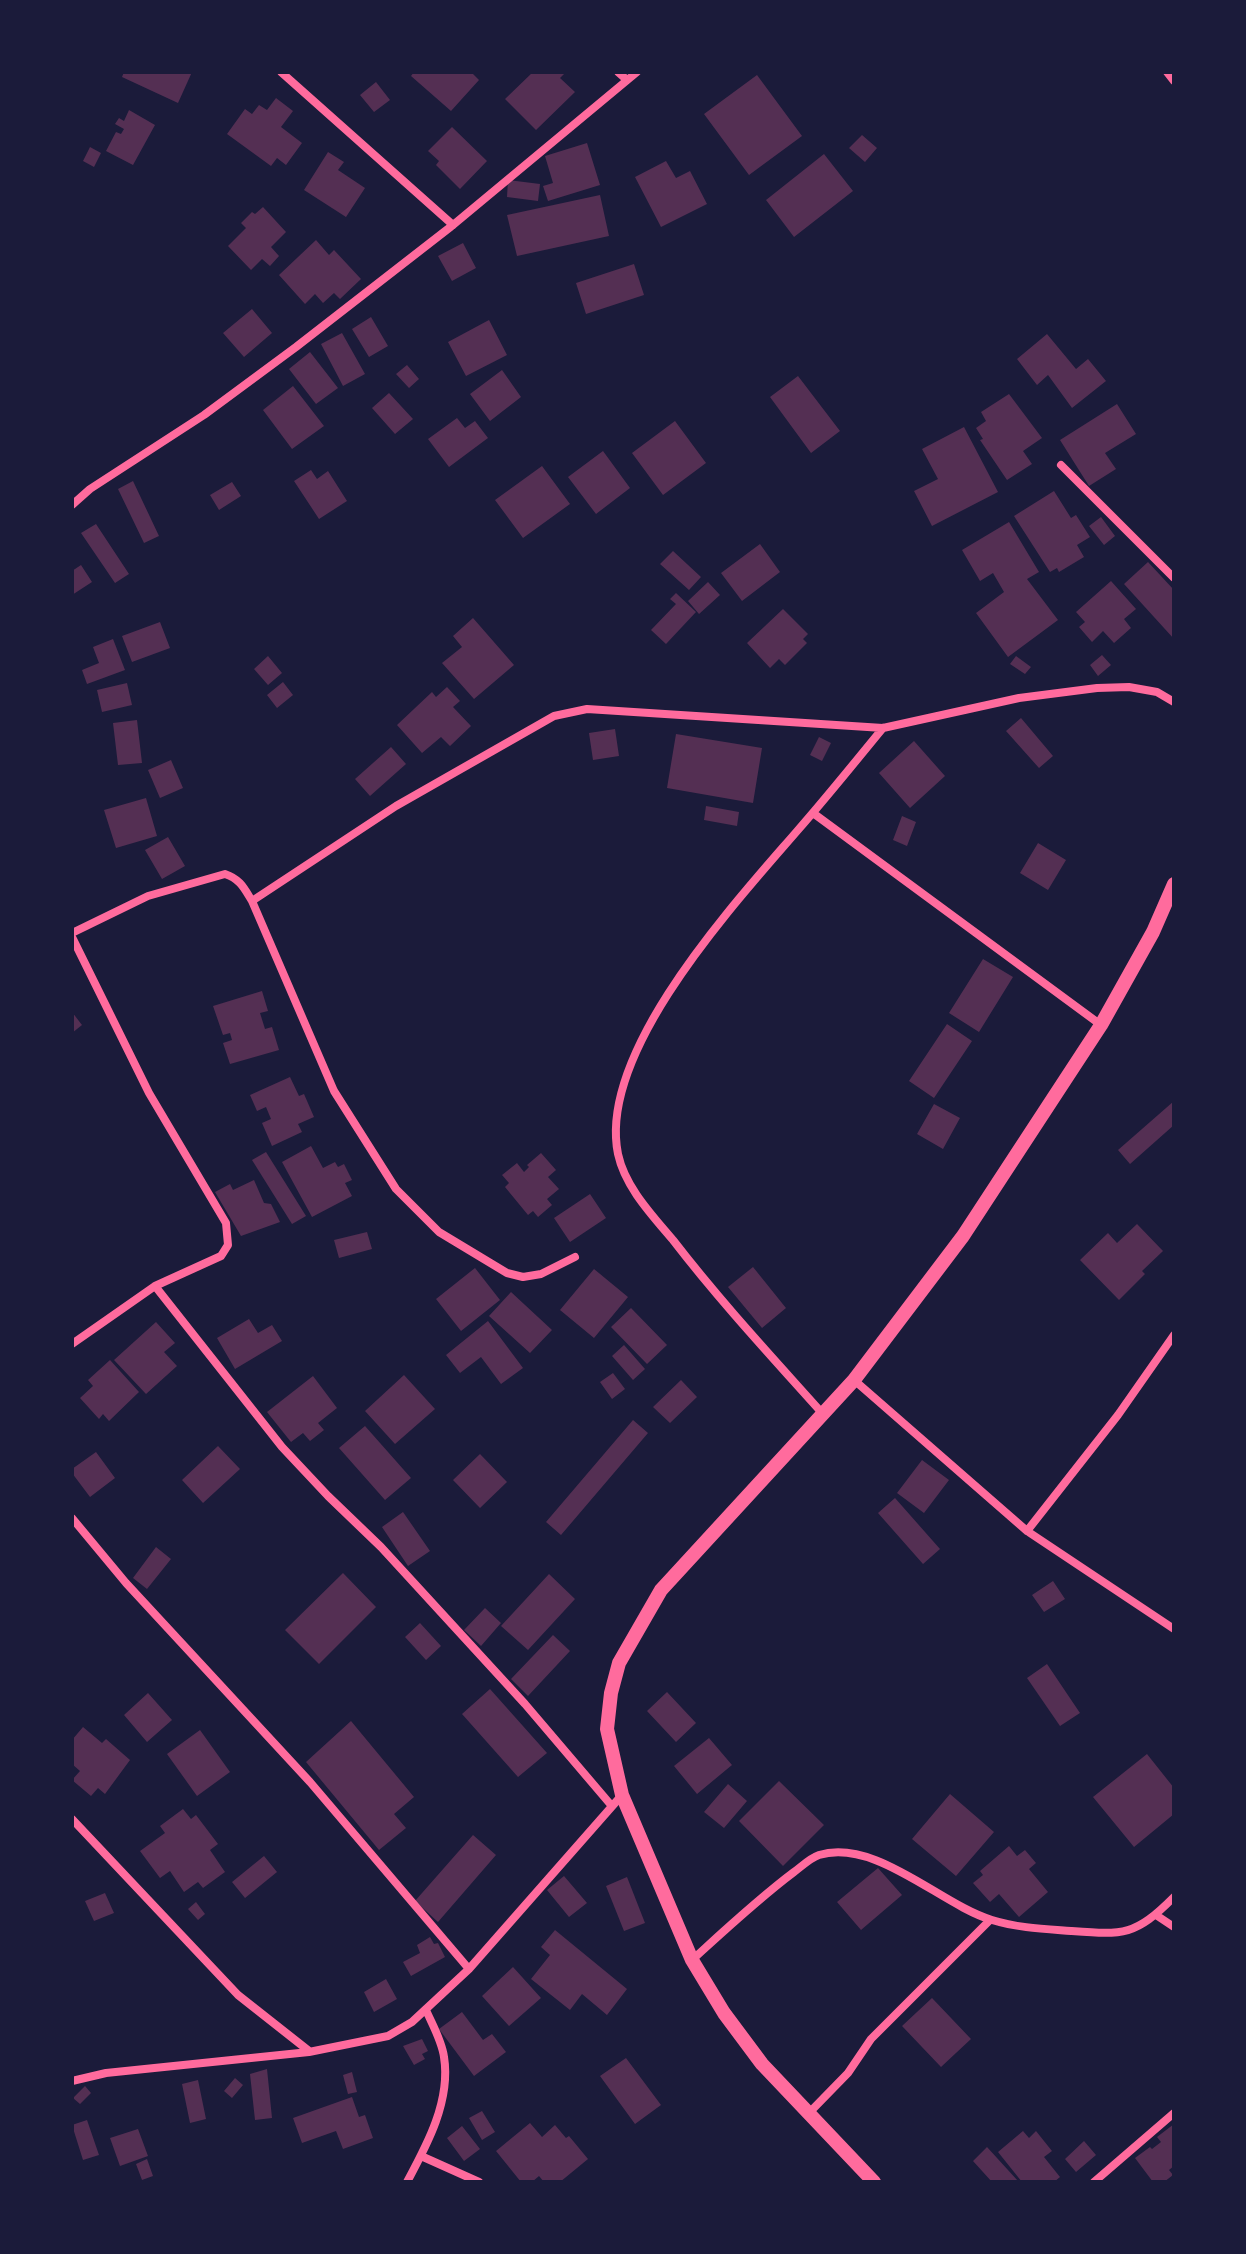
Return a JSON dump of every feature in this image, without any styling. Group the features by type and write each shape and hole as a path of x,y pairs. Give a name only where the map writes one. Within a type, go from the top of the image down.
{"street":[{"path":"281,72 453,225"},
{"path":"618,72 627,80"},
{"path":"72,505 90,489 204,415 296,347 453,225 637,72"},
{"path":"1167,72 1174,81"},
{"path":"1061,465 1174,578"},
{"path":"252,901 396,806 554,716 573,711 587,709 883,728 1019,698 1097,688 1129,687 1157,692 1174,702"},
{"path":"823,1414 719,1298 635,1193 618,1156 615,1113 630,1069 662,1003 707,936 883,728"},
{"path":"813,813 1101,1025"},
{"path":"72,1344 155,1286 221,1256 228,1245 226,1223 149,1093 72,935 148,896 225,874 241,882 252,901 334,1091 396,1189 439,1232 507,1273 523,1277 541,1274 575,1257"},
{"path":"874,2182 807,2115 762,2064 724,2013 692,1960 617,1800 607,1729 611,1693 619,1663 661,1590 854,1380 963,1236 1101,1025 1153,932 1174,884"},
{"path":"155,1286 282,1447 391,1558 617,1800"},
{"path":"1027,1531 1110,1426 1174,1335"},
{"path":"854,1380 1027,1531 1174,1629"},
{"path":"72,1518 126,1583 310,1782 469,1969"},
{"path":"72,2081 106,2073 309,2052 388,2036 412,2022 469,1969 617,1800"},
{"path":"72,1819 238,1995 309,2052"},
{"path":"692,1960 779,1883 817,1855 845,1852 881,1863 990,1920 1021,1926 1116,1935 1137,1929 1174,1897"},
{"path":"1156,1915 1174,1927"},
{"path":"807,2115 848,2073 871,2039 990,1920"},
{"path":"407,2182 421,2156 445,2088 444,2055 426,2010"},
{"path":"1094,2182 1174,2113"},
{"path":"421,2156 479,2182"}],"building":[{"path":"124,72 192,72 178,103 122,77"},
{"path":"414,72 471,72 479,80 451,111 411,76"},
{"path":"533,72 566,72 560,78 575,92 536,130 505,99"},
{"path":"757,75 802,136 749,175 704,114"},
{"path":"376,82 390,100 374,112 360,95"},
{"path":"276,98 293,111 281,127 302,143 286,165 277,158 271,166 227,134 245,109 252,114 259,105 267,110"},
{"path":"129,110 155,125 133,165 106,151 116,132 121,134 124,129 115,124 119,118 124,121"},
{"path":"452,127 487,161 460,189 436,165 439,161 428,151"},
{"path":"862,135 877,148 865,162 849,148"},
{"path":"587,143 600,185 548,201 543,186 553,183 545,156"},
{"path":"90,147 101,153 94,167 83,161"},
{"path":"328,152 344,162 338,170 365,188 346,217 304,190"},
{"path":"824,154 853,191 794,237 766,200"},
{"path":"666,161 676,178 690,171 707,204 661,227 635,177"},
{"path":"508,180 540,184 538,201 507,197"},
{"path":"600,195 609,236 517,256 507,215"},
{"path":"263,207 286,232 271,247 279,256 270,266 262,259 251,270 228,246 246,228 241,223 252,212 255,214"},
{"path":"316,240 329,255 334,250 361,279 340,299 334,293 323,303 315,294 305,304 279,275"},
{"path":"463,243 476,268 452,281 438,256"},
{"path":"634,264 644,295 586,314 576,283"},
{"path":"252,309 272,333 244,357 223,333"},
{"path":"371,317 388,346 369,357 352,329"},
{"path":"489,320 507,355 466,376 448,342"},
{"path":"342,333 365,374 343,386 321,344"},
{"path":"1047,334 1076,369 1088,359 1106,381 1072,408 1048,375 1037,385 1017,359"},
{"path":"310,352 338,388 316,404 289,369"},
{"path":"407,365 419,379 409,388 396,374"},
{"path":"502,370 521,397 490,421 470,394"},
{"path":"798,376 840,431 811,453 770,397"},
{"path":"293,386 324,426 292,449 263,410"},
{"path":"389,393 413,419 395,434 372,408"},
{"path":"1009,394 1042,438 1023,451 1032,464 1007,480 980,440 983,439 976,428 986,421 981,412"},
{"path":"1117,404 1136,434 1105,453 1116,469 1089,486 1060,440"},
{"path":"457,418 465,428 475,421 488,438 449,467 428,439"},
{"path":"675,421 706,463 663,495 632,453"},
{"path":"964,427 998,492 932,526 914,491 938,479 922,449"},
{"path":"603,451 630,488 596,514 568,477"},
{"path":"542,466 570,504 523,538 495,500"},
{"path":"311,470 317,479 328,471 347,501 319,519 294,481"},
{"path":"133,481 159,536 144,543 118,489"},
{"path":"232,482 241,496 219,510 210,495"},
{"path":"1054,491 1071,518 1076,515 1090,537 1077,545 1084,557 1059,572 1057,568 1050,572 1014,516"},
{"path":"1101,517 1115,536 1104,545 1089,526"},
{"path":"1009,522 1039,572 1027,579 1058,620 1008,657 976,613 1004,592 993,573 980,581 962,550"},
{"path":"96,524 129,574 115,583 81,533"},
{"path":"760,544 780,572 742,601 721,573"},
{"path":"673,551 701,577 689,590 660,564"},
{"path":"1148,562 1174,590 1174,639 1124,584"},
{"path":"81,565 92,582 72,595 72,571"},
{"path":"1111,581 1136,609 1124,619 1131,628 1114,643 1103,631 1092,642 1079,627 1085,622 1076,612"},
{"path":"708,582 720,595 699,614 688,601"},
{"path":"676,593 696,612 666,644 651,630 676,604 670,599"},
{"path":"783,609 808,634 803,639 807,643 785,665 779,659 770,668 747,643"},
{"path":"473,618 514,665 474,699 442,663 462,647 453,636"},
{"path":"160,622 170,648 132,662 122,636"},
{"path":"113,639 125,670 87,684 82,670 99,663 93,647"},
{"path":"1102,655 1111,665 1098,676 1090,665"},
{"path":"268,656 282,673 268,685 254,669"},
{"path":"1016,656 1031,667 1025,674 1010,664"},
{"path":"283,682 293,695 277,708 267,695"},
{"path":"127,683 132,705 102,712 97,690"},
{"path":"447,687 460,701 453,707 471,726 450,746 441,737 422,753 397,725 432,692 436,697"},
{"path":"1021,718 1053,756 1039,768 1006,731"},
{"path":"137,720 142,763 118,765 113,723"},
{"path":"615,729 619,756 593,760 589,733"},
{"path":"676,734 762,748 753,803 667,788"},
{"path":"819,737 831,743 822,761 810,755"},
{"path":"914,741 945,776 910,808 879,773"},
{"path":"391,747 406,764 370,796 355,779"},
{"path":"171,760 183,788 160,798 148,770"},
{"path":"146,798 157,836 116,848 104,810"},
{"path":"706,806 739,812 737,826 704,820"},
{"path":"902,816 916,822 907,846 893,840"},
{"path":"168,837 185,866 162,879 145,850"},
{"path":"1038,843 1066,860 1048,890 1020,873"},
{"path":"983,959 1013,977 979,1032 949,1013"},
{"path":"262,991 268,1011 260,1013 265,1029 272,1027 279,1050 230,1064 223,1043 232,1040 230,1033 223,1035 213,1006"},
{"path":"72,1012 82,1025 72,1033"},
{"path":"947,1024 972,1041 934,1098 909,1081"},
{"path":"290,1077 299,1096 304,1094 314,1117 298,1124 302,1132 272,1146 262,1123 271,1119 266,1107 257,1111 250,1095"},
{"path":"1174,1101 1174,1125 1130,1164 1118,1150"},
{"path":"934,1104 960,1118 943,1149 917,1134"},
{"path":"311,1146 323,1168 335,1162 338,1167 344,1164 352,1180 345,1183 352,1196 312,1217 282,1162"},
{"path":"266,1152 306,1216 292,1224 252,1160"},
{"path":"541,1153 556,1170 548,1177 559,1189 547,1199 552,1205 538,1217 533,1211 528,1215 505,1187 509,1183 502,1175 517,1163 524,1172 529,1167 527,1165"},
{"path":"254,1180 264,1203 271,1204 280,1222 241,1236 215,1192 230,1184 233,1190"},
{"path":"590,1194 606,1218 570,1242 554,1218"},
{"path":"1137,1224 1163,1251 1119,1300 1080,1260 1108,1233 1117,1243"},
{"path":"367,1232 372,1249 339,1258 334,1240"},
{"path":"753,1267 786,1308 762,1328 728,1287"},
{"path":"475,1268 500,1300 461,1331 436,1299"},
{"path":"594,1269 628,1297 594,1338 560,1310"},
{"path":"511,1292 552,1330 530,1353 489,1316"},
{"path":"631,1308 667,1345 647,1364 611,1327"},
{"path":"249,1319 258,1333 272,1325 282,1341 235,1369 217,1338"},
{"path":"488,1321 523,1368 501,1384 481,1357 460,1373 446,1355"},
{"path":"156,1322 175,1343 164,1352 177,1366 146,1394 114,1360"},
{"path":"624,1345 645,1369 633,1380 612,1356"},
{"path":"110,1360 139,1392 109,1421 103,1414 99,1419 80,1398 93,1386 88,1380"},
{"path":"613,1373 625,1389 612,1399 600,1382"},
{"path":"404,1375 435,1409 395,1444 365,1411"},
{"path":"313,1376 337,1408 318,1423 324,1430 310,1441 303,1433 291,1442 267,1412"},
{"path":"681,1380 697,1397 670,1423 653,1407"},
{"path":"633,1420 648,1433 561,1535 546,1522"},
{"path":"365,1426 411,1478 385,1500 339,1448"},
{"path":"218,1446 240,1469 203,1503 182,1480"},
{"path":"96,1452 115,1478 90,1497 72,1469"},
{"path":"480,1454 507,1482 480,1508 453,1480"},
{"path":"922,1460 949,1480 924,1513 897,1493"},
{"path":"895,1498 940,1549 923,1564 878,1513"},
{"path":"403,1512 430,1551 408,1566 382,1527"},
{"path":"156,1547 171,1559 147,1589 133,1578"},
{"path":"343,1573 376,1607 319,1664 285,1630"},
{"path":"549,1574 575,1599 528,1650 501,1626"},
{"path":"1053,1581 1065,1599 1044,1612 1032,1595"},
{"path":"485,1608 501,1623 481,1646 464,1630"},
{"path":"420,1623 441,1646 426,1660 405,1637"},
{"path":"553,1635 570,1651 528,1696 511,1679"},
{"path":"1047,1664 1080,1713 1060,1726 1027,1678"},
{"path":"490,1689 547,1753 518,1777 462,1714"},
{"path":"667,1692 696,1723 676,1742 647,1711"},
{"path":"148,1693 172,1720 147,1742 124,1715"},
{"path":"351,1721 414,1797 394,1814 406,1828 379,1850 306,1762"},
{"path":"83,1727 102,1743 106,1739 130,1760 105,1794 98,1788 91,1796 72,1780 80,1771 72,1764 72,1740"},
{"path":"200,1730 230,1772 197,1796 167,1754"},
{"path":"709,1738 732,1765 697,1794 674,1766"},
{"path":"1147,1754 1174,1788 1174,1814 1134,1847 1093,1797"},
{"path":"779,1781 824,1825 783,1866 739,1821"},
{"path":"728,1784 747,1801 724,1828 704,1812"},
{"path":"950,1794 994,1832 956,1876 912,1839"},
{"path":"183,1809 191,1819 196,1815 218,1844 210,1850 225,1872 203,1888 198,1882 184,1892 170,1871 160,1878 140,1851 165,1833 160,1826"},
{"path":"473,1835 496,1855 438,1922 415,1901"},
{"path":"1009,1846 1017,1856 1025,1850 1036,1863 1029,1869 1048,1892 1019,1917 999,1894 990,1902 973,1883 983,1875 980,1871"},
{"path":"264,1856 277,1872 245,1898 232,1882"},
{"path":"878,1868 902,1895 861,1930 837,1902"},
{"path":"564,1876 587,1903 569,1917 547,1890"},
{"path":"627,1877 645,1923 624,1931 606,1886"},
{"path":"105,1893 114,1913 94,1921 85,1901"},
{"path":"196,1902 205,1914 198,1920 188,1909"},
{"path":"555,1930 627,1989 607,2015 582,1994 570,2010 531,1979 550,1955 541,1947"},
{"path":"430,1937 434,1944 438,1943 445,1957 411,1976 403,1962 420,1953 417,1945"},
{"path":"513,1967 541,1998 509,2026 482,1996"},
{"path":"386,1979 397,1999 374,2012 364,1992"},
{"path":"932,1998 971,2039 941,2067 902,2026"},
{"path":"462,2012 483,2040 492,2034 506,2052 474,2076 439,2029"},
{"path":"422,2039 428,2051 422,2054 425,2059 414,2065 403,2046"},
{"path":"626,2058 661,2105 635,2124 600,2076"},
{"path":"267,2069 272,2118 255,2120 250,2074"},
{"path":"352,2072 357,2092 348,2094 343,2075"},
{"path":"235,2078 243,2085 232,2098 224,2091"},
{"path":"198,2080 206,2119 190,2123 182,2084"},
{"path":"85,2086 91,2093 80,2104 73,2098"},
{"path":"352,2097 359,2117 365,2115 373,2138 343,2149 336,2131 302,2143 293,2118"},
{"path":"482,2111 495,2132 482,2140 469,2118"},
{"path":"87,2120 99,2155 83,2160 72,2125"},
{"path":"530,2123 542,2137 555,2125 588,2159 560,2182 544,2182 539,2176 532,2182 521,2182 496,2151"},
{"path":"1174,2124 1174,2166 1169,2170 1173,2175 1164,2182 1153,2182 1135,2158 1161,2142 1157,2137"},
{"path":"462,2126 480,2149 464,2161 447,2138"},
{"path":"138,2129 148,2156 120,2166 110,2138"},
{"path":"1023,2131 1029,2138 1036,2131 1052,2151 1044,2157 1060,2177 1054,2182 1022,2182 998,2152"},
{"path":"1084,2141 1096,2155 1076,2172 1065,2159"},
{"path":"987,2147 1018,2181 992,2182 973,2161"},
{"path":"147,2159 153,2176 142,2180 136,2164"}]}
